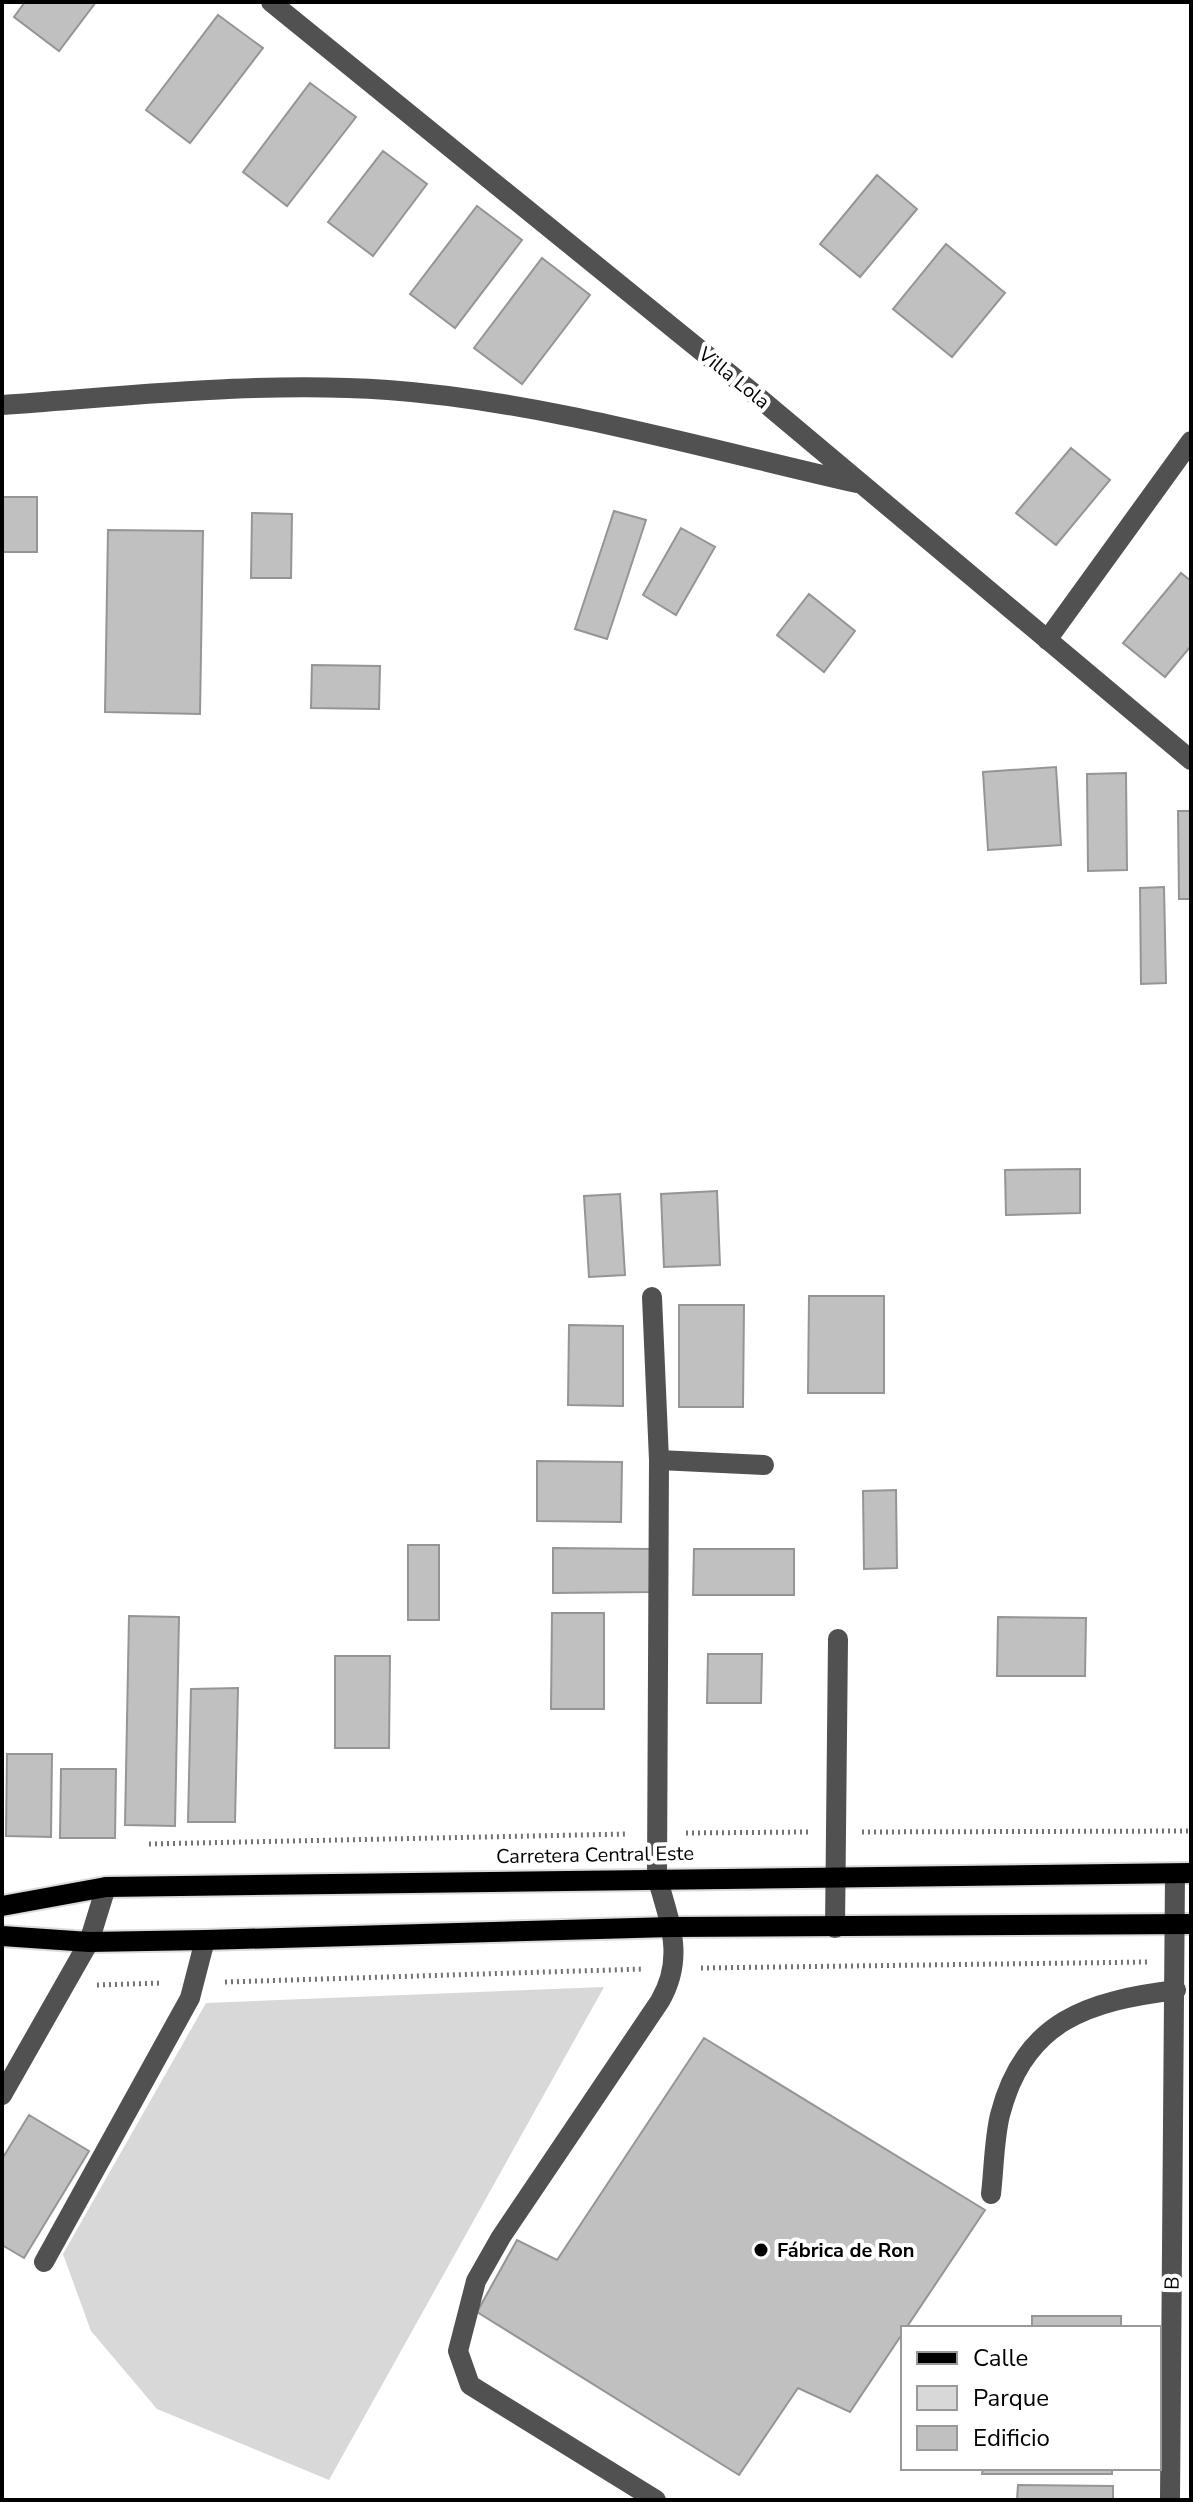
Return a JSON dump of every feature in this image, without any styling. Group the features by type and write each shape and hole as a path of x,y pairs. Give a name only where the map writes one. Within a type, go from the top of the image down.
{"main road":[{"name":"Carretera Central Este","path":"2,1906 106,1887 657,1877 1183,1874"},
{"path":"2,1936 89,1942 671,1927 1183,1924"}],"street":[{"name":"Villa Lola","path":"271,2 861,484 1191,760"},
{"path":"2,405 271,386 387,390 473,399 861,484"},
{"path":"1047,640 1191,441"},
{"path":"652,1297 659,1460 657,1877 671,1927 675,1968 660,2001 501,2237 476,2281 458,2351 470,2385 656,2500"},
{"path":"659,1460 764,1465"},
{"path":"835,1928 838,1639"},
{"name":"B","path":"1170,2500 1182,2134 1175,1961 1183,1924 1183,1874"},
{"path":"2,2095 89,1942 106,1887"},
{"path":"44,2262 196,1982 205,1940"},
{"path":"991,2194 1000,2116 1014,2078 1046,2032 1081,2011 1116,1998 1176,1990"}],"path":[{"path":"64,1986 675,1968 1175,1961"}],"green space":[{"path":"604,1987 329,2480 157,2409 91,2331 63,2254 206,2003"}],"building":[{"path":"25,2 96,2 59,51 14,17"},
{"path":"218,15 263,48 190,143 146,110"},
{"path":"310,83 356,117 287,206 243,172"},
{"path":"383,151 427,184 373,256 328,222"},
{"path":"877,175 917,209 860,277 820,244"},
{"path":"477,206 522,240 455,328 410,294"},
{"path":"946,244 1005,293 952,357 893,309"},
{"path":"542,258 590,295 522,384 474,348"},
{"path":"1071,448 1110,480 1056,545 1016,513"},
{"path":"2,497 37,497 37,552 2,552"},
{"path":"614,511 646,520 607,639 575,629"},
{"path":"252,513 292,514 291,578 251,578"},
{"path":"681,528 715,547 676,615 643,595"},
{"path":"108,530 203,531 200,714 105,712"},
{"path":"1181,573 1191,581 1191,646 1165,677 1123,643"},
{"path":"809,594 855,631 824,672 777,635"},
{"path":"312,665 380,666 379,709 311,708"},
{"path":"1056,767 1061,845 988,850 983,772"},
{"path":"1126,773 1127,870 1088,871 1087,774"},
{"path":"1178,811 1191,811 1191,899 1179,899"},
{"path":"1164,887 1166,983 1141,984 1140,888"},
{"path":"1080,1169 1080,1213 1006,1215 1005,1170"},
{"path":"717,1191 720,1265 664,1267 661,1194"},
{"path":"620,1194 625,1275 589,1277 584,1196"},
{"path":"809,1296 884,1296 884,1393 808,1393"},
{"path":"679,1305 744,1305 743,1407 679,1407"},
{"path":"569,1325 623,1326 623,1406 568,1405"},
{"path":"537,1461 622,1462 621,1522 537,1521"},
{"path":"896,1490 897,1568 864,1569 863,1491"},
{"path":"408,1545 439,1545 439,1620 408,1620"},
{"path":"553,1548 652,1549 652,1592 553,1593"},
{"path":"694,1549 794,1549 794,1595 693,1595"},
{"path":"552,1613 604,1613 604,1709 551,1709"},
{"path":"129,1616 179,1617 175,1826 125,1825"},
{"path":"998,1617 1086,1618 1085,1676 997,1676"},
{"path":"708,1654 762,1654 761,1703 707,1703"},
{"path":"335,1656 390,1656 389,1748 335,1748"},
{"path":"238,1688 235,1822 188,1822 191,1689"},
{"path":"7,1754 52,1754 51,1837 6,1836"},
{"path":"61,1769 116,1769 115,1838 60,1838"},
{"name":"Fábrica de Ron","path":"704,2038 985,2210 907,2326 901,2326 901,2336 850,2412 798,2388 739,2475 477,2312 517,2240 557,2260"},
{"path":"29,2115 89,2151 24,2258 2,2245 2,2159"},
{"path":"1032,2316 1121,2316 1121,2326 1032,2326"},
{"path":"983,2470 1112,2470 1112,2474 982,2474"},
{"path":"1018,2485 1113,2486 1113,2500 1017,2500"}],"place":[{"name":"Fábrica de Ron","path":"761,2250"}]}
